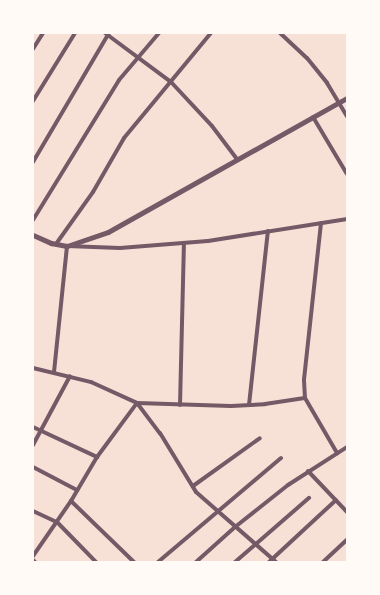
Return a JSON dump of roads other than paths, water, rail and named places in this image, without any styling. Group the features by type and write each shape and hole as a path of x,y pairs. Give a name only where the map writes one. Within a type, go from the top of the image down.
{"street":[{"path":"33,49 43,33"},
{"path":"33,101 75,33"},
{"path":"33,220 119,80 159,33"},
{"path":"56,244 93,192 124,138 211,33"},
{"path":"280,33 307,58 339,102 347,116"},
{"path":"33,162 107,34 170,82 212,126 237,159"},
{"path":"66,246 108,232 347,98"},
{"path":"313,117 347,174"},
{"path":"33,235 56,244 66,246 120,248 184,243 347,219"},
{"path":"321,223 304,380 304,398 337,453"},
{"path":"249,405 268,231"},
{"path":"180,405 184,243"},
{"path":"54,372 66,246"},
{"path":"33,368 91,382 137,403 180,405 249,405 304,398"},
{"path":"33,445 70,376"},
{"path":"33,556 71,501 97,457 137,403"},
{"path":"137,403 160,433 193,486 273,561 336,500"},
{"path":"33,427 97,457"},
{"path":"193,486 260,438"},
{"path":"196,562 235,527 308,471 347,446"},
{"path":"158,562 219,512 281,458"},
{"path":"33,467 77,490"},
{"path":"308,471 347,512"},
{"path":"235,562 309,498"},
{"path":"71,501 134,562"},
{"path":"33,511 57,522 96,562"},
{"path":"323,562 347,540"}]}
